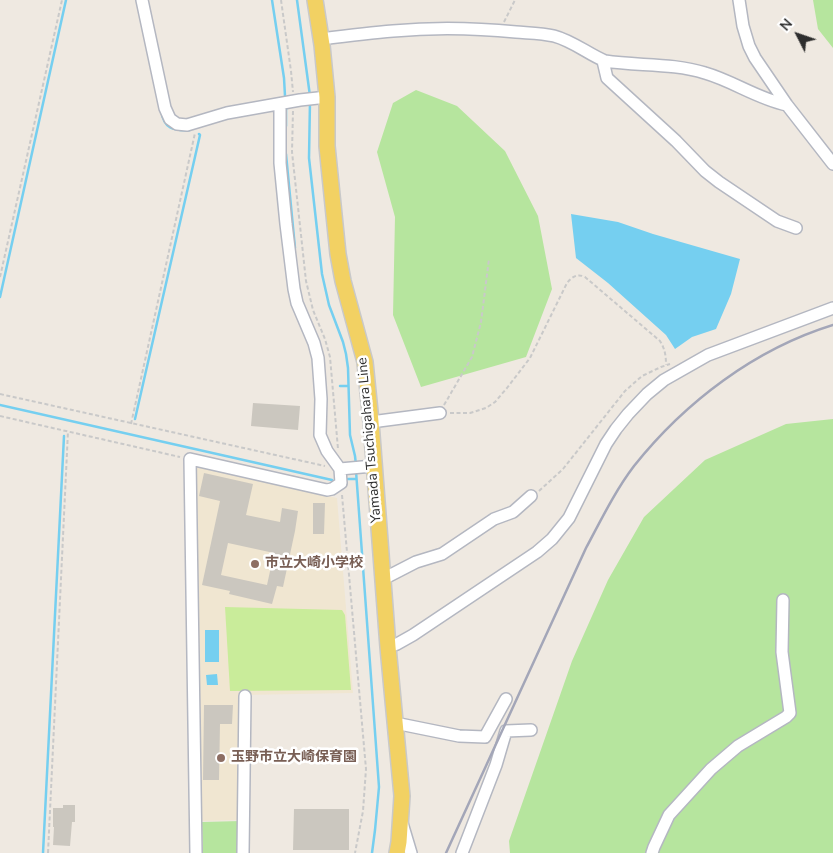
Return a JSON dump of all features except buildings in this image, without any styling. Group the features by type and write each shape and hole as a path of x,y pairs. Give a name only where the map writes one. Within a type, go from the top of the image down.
{"main road":[{"name":"Yamada Tsuchigahara Line","path":"315,0 321,39 327,146 338,254 364,362 371,422 388,647 402,796 397,853"}],"street":[{"path":"142,0 165,108 170,119 177,124 187,125 227,113 324,97"},
{"path":"739,0 743,26 752,52 762,70 833,164"},
{"path":"321,39 395,30 447,29 499,30 553,36 579,46 603,60 703,72 719,77 775,102 787,104"},
{"path":"603,60 607,78 676,141 705,171 777,221 796,228"},
{"path":"196,853 190,459 327,490 341,483 343,469 327,451 320,435 321,399 318,358 314,343 297,303 293,282 280,163 280,104"},
{"path":"388,647 413,635 536,552 552,539 569,518 606,444 616,429 634,407 664,380 708,355 833,308"},
{"path":"371,422 440,413"},
{"path":"343,469 374,466"},
{"path":"383,579 416,562 442,554 494,518 513,512 531,496"},
{"path":"652,853 670,815 711,769 738,746 786,718 790,712 782,652 783,600"},
{"path":"244,853 245,696"},
{"path":"395,723 459,736 485,737 506,699"},
{"path":"462,853 496,765 506,731 531,730"},
{"path":"401,817 411,853"}],"path":[{"path":"0,277 62,0"},
{"path":"280,0 297,101 292,152 306,280 313,310 330,357 338,450"},
{"path":"499,30 515,0"},
{"path":"131,424 197,122"},
{"path":"489,259 481,322 472,357 440,413 470,413 486,408 495,402 530,358 567,283 576,275 585,277 660,341 665,353 666,365"},
{"path":"531,496 534,496 563,469 625,391 642,376 674,363"},
{"path":"0,394 343,469"},
{"path":"0,416 190,459"},
{"path":"48,853 68,431"},
{"path":"341,483 366,770 363,811 355,853"}],"shaded area":[{"path":"194,466 337,498 353,693 241,695 240,820 202,821"}],"green space":[{"path":"813,0 833,0 833,48 818,29"},
{"path":"416,90 457,106 505,151 538,216 552,289 526,357 421,387 393,315 395,217 377,152 393,103"},
{"path":"833,419 833,853 510,853 509,841 572,661 608,580 644,517 705,460 786,424"},
{"path":"225,607 342,610 345,615 351,690 230,691"},
{"path":"241,821 241,853 203,853 202,822"}],"water":[{"path":"571,214 618,222 740,259 731,294 716,329 692,337 675,349 666,335 608,283 576,258"},
{"path":"205,630 219,630 219,662 205,662"},
{"path":"217,674 218,685 207,685 206,675"}],"waterway":[{"path":"0,297 66,0"},
{"path":"272,0 285,96"},
{"path":"297,0 310,96"},
{"path":"310,101 309,158 322,274 329,305 346,354 350,435 356,465"},
{"path":"286,108 286,126"},
{"path":"161,110 164,121 170,128 190,130"},
{"path":"135,419 199,134"},
{"path":"286,154 295,248"},
{"path":"340,386 348,386"},
{"path":"0,405 332,480"},
{"path":"43,853 64,436"},
{"path":"356,471 379,787 372,853"},
{"path":"348,479 356,479"}],"railway":[{"path":"446,853 586,548 614,496 634,466 676,420 723,380 776,348 804,335 833,325"}],"place":[{"name":"市立大崎小学校","path":"255,564"},
{"name":"玉野市立大崎保育園","path":"221,758"}]}
